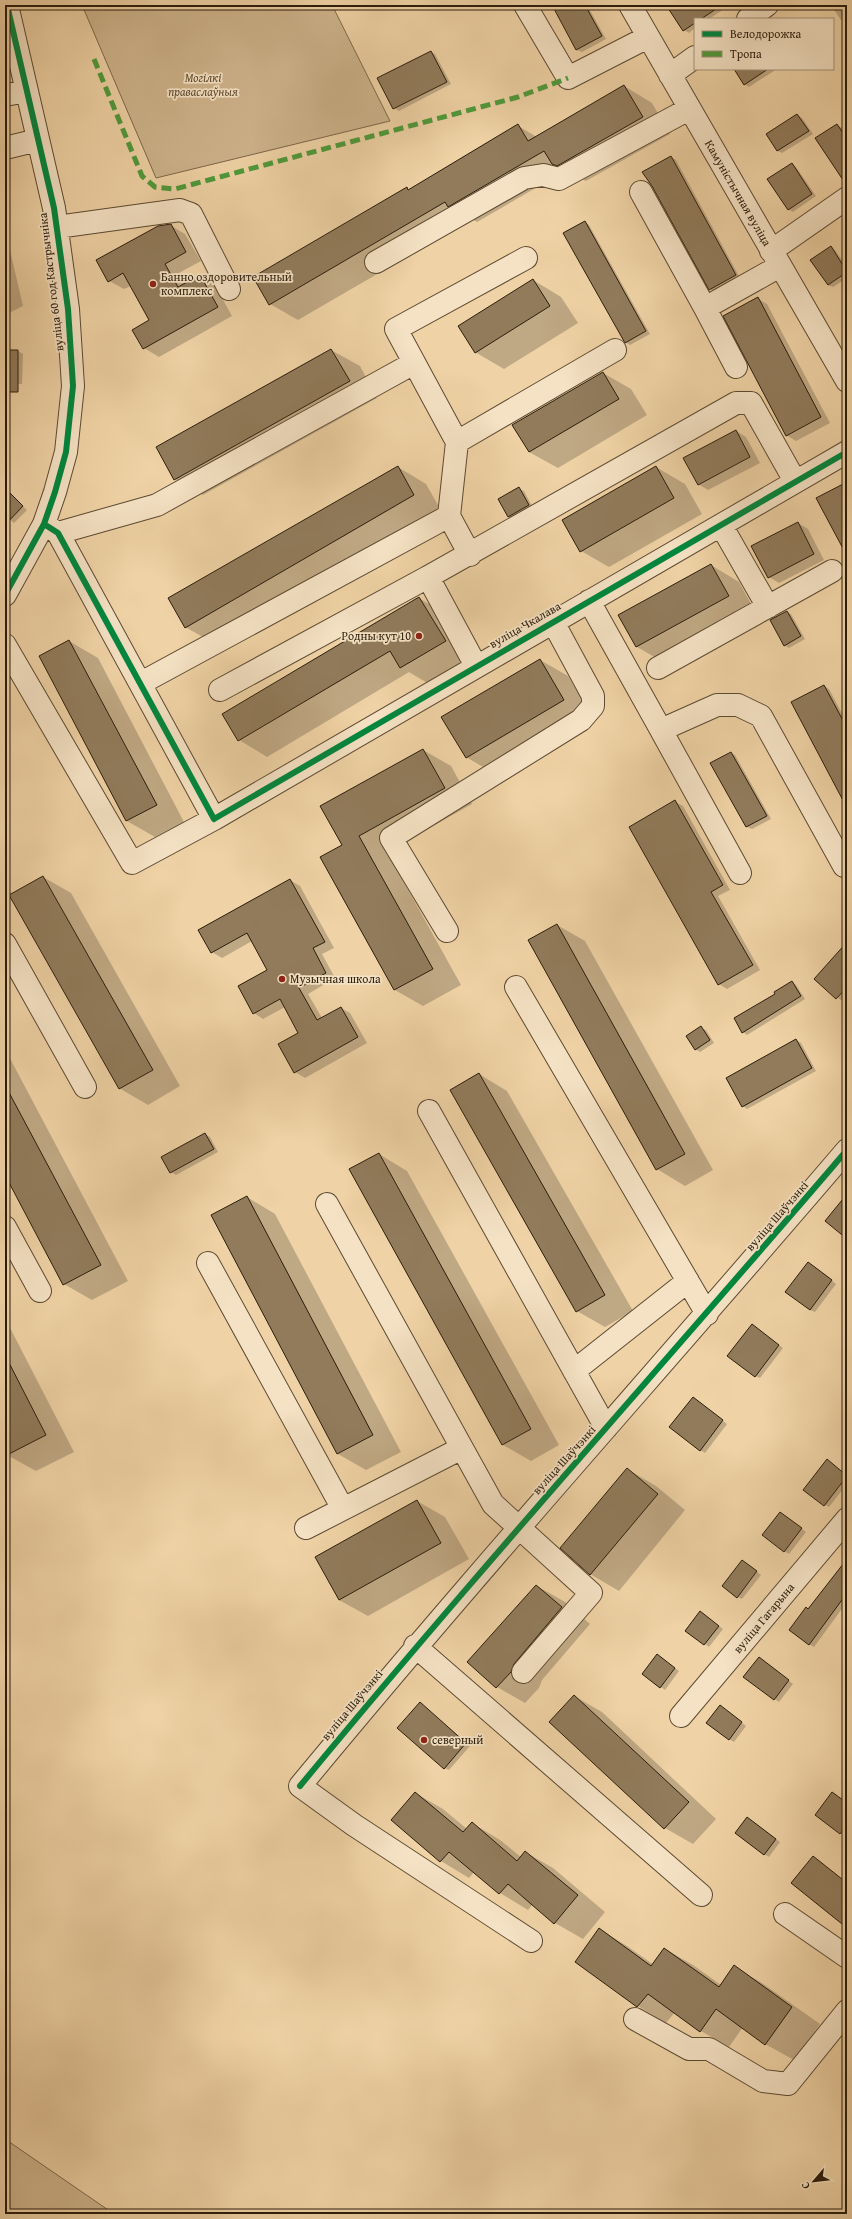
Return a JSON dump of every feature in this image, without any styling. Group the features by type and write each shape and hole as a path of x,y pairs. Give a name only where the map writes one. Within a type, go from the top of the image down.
{"street":[{"name":"вуліца 60 год Кастрычніка","path":"5,595 51,529 66,452 73,386 68,309 56,227 8,5"},
{"path":"525,5 568,78 648,37"},
{"name":"Камуністычная вуліца","path":"630,5 847,381"},
{"path":"749,18 767,5"},
{"path":"670,75 694,58"},
{"path":"5,95 27,91"},
{"path":"376,262 524,178 544,175 560,179 690,109"},
{"path":"5,148 38,140"},
{"path":"641,192 736,367"},
{"path":"705,308 776,258 847,198"},
{"path":"56,227 180,210 191,214 229,289"},
{"path":"470,555 449,516 457,442 396,329 526,258"},
{"path":"457,442 615,350"},
{"path":"214,819 141,684 51,529 157,505 414,363"},
{"path":"220,690 470,555 736,403 751,403 795,481"},
{"name":"вуліца Чкалава","path":"5,645 132,863 214,819 847,452"},
{"path":"141,684 449,516"},
{"path":"721,525 768,607"},
{"path":"658,668 832,571"},
{"path":"428,577 476,666"},
{"path":"589,601 740,873"},
{"path":"447,931 391,838 581,720 593,706 593,696 553,622"},
{"path":"661,730 717,705 738,705 761,716 844,866"},
{"path":"5,944 85,1087"},
{"path":"516,987 707,1314"},
{"path":"429,1111 606,1428"},
{"name":"вуліца Шаўчэнкі","path":"531,1941 354,1825 300,1786 415,1646 707,1314 847,1150"},
{"path":"327,1204 493,1504 519,1526 591,1594 523,1672"},
{"path":"5,1227 40,1291"},
{"path":"208,1263 343,1509"},
{"path":"574,1371 688,1281"},
{"path":"306,1528 462,1448"},
{"name":"вуліца Гагарына","path":"681,1716 847,1519"},
{"path":"415,1646 701,1895"},
{"path":"785,1914 847,1957"},
{"path":"635,2019 689,2049 709,2049 763,2081 788,2084 847,2011"}],"green space":[{"name":"Могілкі праваслаўныя","path":"82,5 332,5 390,121 156,178"},
{"path":"5,2139 114,2214 5,2214"}],"building":[{"path":"552,5 585,5 602,36 576,50"},
{"path":"666,5 722,5 702,18 694,18 694,24 683,31"},
{"path":"431,51 447,82 393,109 377,78"},
{"path":"735,70 766,70 744,85"},
{"path":"624,85 643,117 557,166 552,164 544,151 448,207 445,202 269,305 253,277 407,187 408,190 518,124 528,141"},
{"path":"797,114 809,131 777,151 766,134"},
{"path":"837,124 847,139 847,186 815,138"},
{"path":"671,156 736,275 709,290 652,186 642,172"},
{"path":"792,163 812,194 788,210 767,179"},
{"path":"585,221 646,331 625,343 563,233"},
{"name":"Банно оздоровительный комплекс","path":"171,224 186,252 165,264 178,287 200,275 218,307 143,349 132,330 149,320 123,273 108,282 96,260 158,226"},
{"path":"831,246 847,272 828,285 810,260"},
{"path":"533,279 550,306 475,353 458,326"},
{"path":"758,297 821,417 786,436 723,316"},
{"path":"331,349 350,381 174,480 156,447"},
{"path":"5,350 18,350 18,392 5,392"},
{"path":"603,372 619,399 529,452 512,425"},
{"path":"736,430 750,457 698,485 683,458"},
{"path":"398,466 414,495 185,628 168,598"},
{"path":"656,466 674,498 580,552 562,520"},
{"path":"847,482 847,556 816,498"},
{"path":"519,487 529,505 508,517 498,499"},
{"path":"5,488 23,506 5,525"},
{"path":"798,522 814,554 768,578 751,546"},
{"path":"711,564 729,596 636,647 618,615"},
{"path":"419,597 446,641 400,668 390,651 238,741 222,714"},
{"path":"787,611 801,636 784,646 770,620"},
{"path":"69,640 157,805 126,821 39,656"},
{"path":"540,659 564,700 466,758 441,717"},
{"path":"824,685 847,728 847,808 791,702"},
{"path":"423,749 445,788 359,836 433,969 394,990 320,857 342,845 320,806"},
{"path":"731,752 767,816 746,827 710,763"},
{"path":"675,800 723,885 711,892 753,965 718,985 629,827"},
{"path":"43,876 153,1070 119,1089 9,895"},
{"name":"Музычная школа","path":"290,879 325,942 313,948 326,973 299,988 317,1020 341,1007 358,1037 294,1073 278,1044 298,1033 280,999 253,1014 238,986 267,970 247,933 211,953 198,930"},
{"path":"557,924 685,1154 656,1170 528,940"},
{"path":"847,942 847,987 836,999 814,979"},
{"path":"792,981 801,996 742,1033 734,1018 775,994 774,992"},
{"path":"701,1026 710,1040 695,1050 686,1036"},
{"path":"796,1039 812,1068 742,1107 726,1078"},
{"path":"479,1073 605,1295 576,1312 450,1090"},
{"path":"5,1085 101,1265 63,1285 5,1175"},
{"path":"205,1133 214,1149 170,1173 161,1157"},
{"path":"379,1153 531,1429 502,1445 349,1169"},
{"path":"847,1194 847,1239 825,1221"},
{"path":"247,1196 373,1435 337,1454 211,1215"},
{"path":"808,1262 832,1280 810,1310 785,1292"},
{"path":"752,1324 779,1345 755,1377 727,1356"},
{"path":"5,1355 46,1435 5,1456"},
{"path":"693,1397 723,1420 700,1451 669,1427"},
{"path":"827,1459 847,1476 824,1506 803,1490"},
{"path":"627,1468 658,1494 590,1575 560,1548"},
{"path":"417,1500 441,1543 339,1600 315,1557"},
{"path":"780,1512 802,1528 784,1552 762,1535"},
{"path":"847,1559 847,1593 809,1645 789,1630 806,1607 808,1609"},
{"path":"742,1560 757,1571 737,1598 722,1586"},
{"path":"536,1585 562,1607 514,1664 511,1672 496,1688 467,1662"},
{"path":"700,1611 719,1626 704,1645 685,1631"},
{"path":"657,1654 675,1668 660,1688 642,1674"},
{"path":"759,1657 789,1680 774,1700 743,1677"},
{"path":"574,1695 689,1802 664,1829 549,1722"},
{"path":"420,1702 466,1743 444,1769 397,1728"},
{"path":"720,1705 742,1722 729,1740 706,1723"},
{"path":"415,1792 463,1832 472,1822 517,1861 525,1851 578,1895 554,1924 508,1884 499,1894 449,1852 440,1862 391,1820"},
{"path":"832,1792 847,1803 847,1825 840,1834 815,1815"},
{"path":"747,1817 776,1839 764,1855 735,1833"},
{"path":"813,1856 847,1883 847,1928 791,1883"},
{"path":"599,1928 651,1966 664,1948 719,1987 734,1965 792,2007 765,2045 716,2009 700,2032 648,1994 637,2007 575,1962"}],"marked path":[{"path":"94,59 142,176 155,187 175,189 518,97 568,78"}],"cycle path":[{"path":"5,595 44,524 55,492 66,452 73,386 68,309 54,208 7,5"},
{"path":"44,524 58,533 214,819 847,452"},
{"path":"300,1786 435,1625 847,1150"}],"place":[{"name":"Банно оздоровительный комплекс","path":"153,284"},
{"name":"Родны кут 10","path":"419,636"},
{"name":"Музычная школа","path":"282,979"},
{"name":"северный","path":"424,1740"}]}
